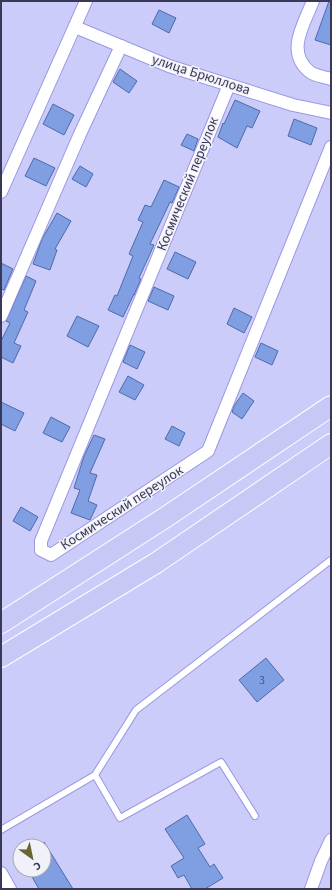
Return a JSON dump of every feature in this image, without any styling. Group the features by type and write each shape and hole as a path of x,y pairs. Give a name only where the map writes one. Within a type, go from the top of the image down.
{"highway":[{"path":"1,623 166,517 331,406"},
{"path":"1,657 156,563 331,444"}],"street":[{"path":"1,192 86,1"},
{"path":"313,1 297,41 299,59 311,72 331,79"},
{"name":"улица Брюллова","path":"75,27 169,66 293,105 331,113"},
{"path":"1,316 80,134 121,46"},
{"name":"Космический переулок","path":"229,85 41,541 41,550 51,555 208,451 331,147"},
{"path":"311,889 321,861 331,840"},
{"path":"1,874 10,889"}],"lane":[{"path":"1,830 95,775 136,710 331,560"},
{"path":"95,775 120,818 221,762 255,816"}],"building":[{"path":"329,1 331,1 331,45 315,40"},
{"path":"159,10 176,18 169,33 152,24"},
{"path":"120,69 137,81 129,93 113,82"},
{"path":"235,100 260,111 252,128 247,126 237,148 218,137 223,123 224,124"},
{"path":"53,104 74,115 64,135 43,124"},
{"path":"294,119 317,128 311,145 288,136"},
{"path":"187,134 198,139 194,151 181,145"},
{"path":"34,158 55,168 46,186 25,176"},
{"path":"80,166 93,174 86,187 72,179"},
{"path":"164,180 179,187 172,203 170,202 150,244 154,245 139,278 141,279 123,317 108,310 115,295 117,296 133,256 129,254 143,222 138,220 145,205 151,207"},
{"path":"57,213 71,221 55,249 57,250 50,270 33,264 42,239"},
{"path":"175,252 196,262 188,279 167,269"},
{"path":"1,263 13,269 4,290 1,289"},
{"path":"26,276 36,281 24,310 28,312 14,343 21,346 13,363 1,357 1,341 10,323 6,321"},
{"path":"154,287 174,296 168,310 148,301"},
{"path":"234,308 252,317 244,333 227,324"},
{"path":"77,316 99,326 88,347 67,336"},
{"path":"261,343 278,351 272,365 255,357"},
{"path":"130,345 145,352 137,369 123,362"},
{"path":"128,376 144,385 135,400 119,392"},
{"path":"243,393 254,401 242,419 232,412 234,406"},
{"path":"1,402 24,413 15,431 1,424"},
{"path":"51,417 70,427 62,442 43,433"},
{"path":"172,426 185,433 179,446 165,439"},
{"path":"94,435 105,439 90,473 97,475 88,501 97,505 90,520 71,513 80,490 74,488 84,456"},
{"path":"21,507 38,517 30,531 13,521"},
{"path":"266,658 284,680 257,702 239,680"},
{"path":"187,815 205,844 198,848 210,867 214,864 223,878 205,889 192,889 184,875 178,878 171,866 184,858 165,829"},
{"path":"52,855 73,889 39,889 33,878 52,878"}]}
